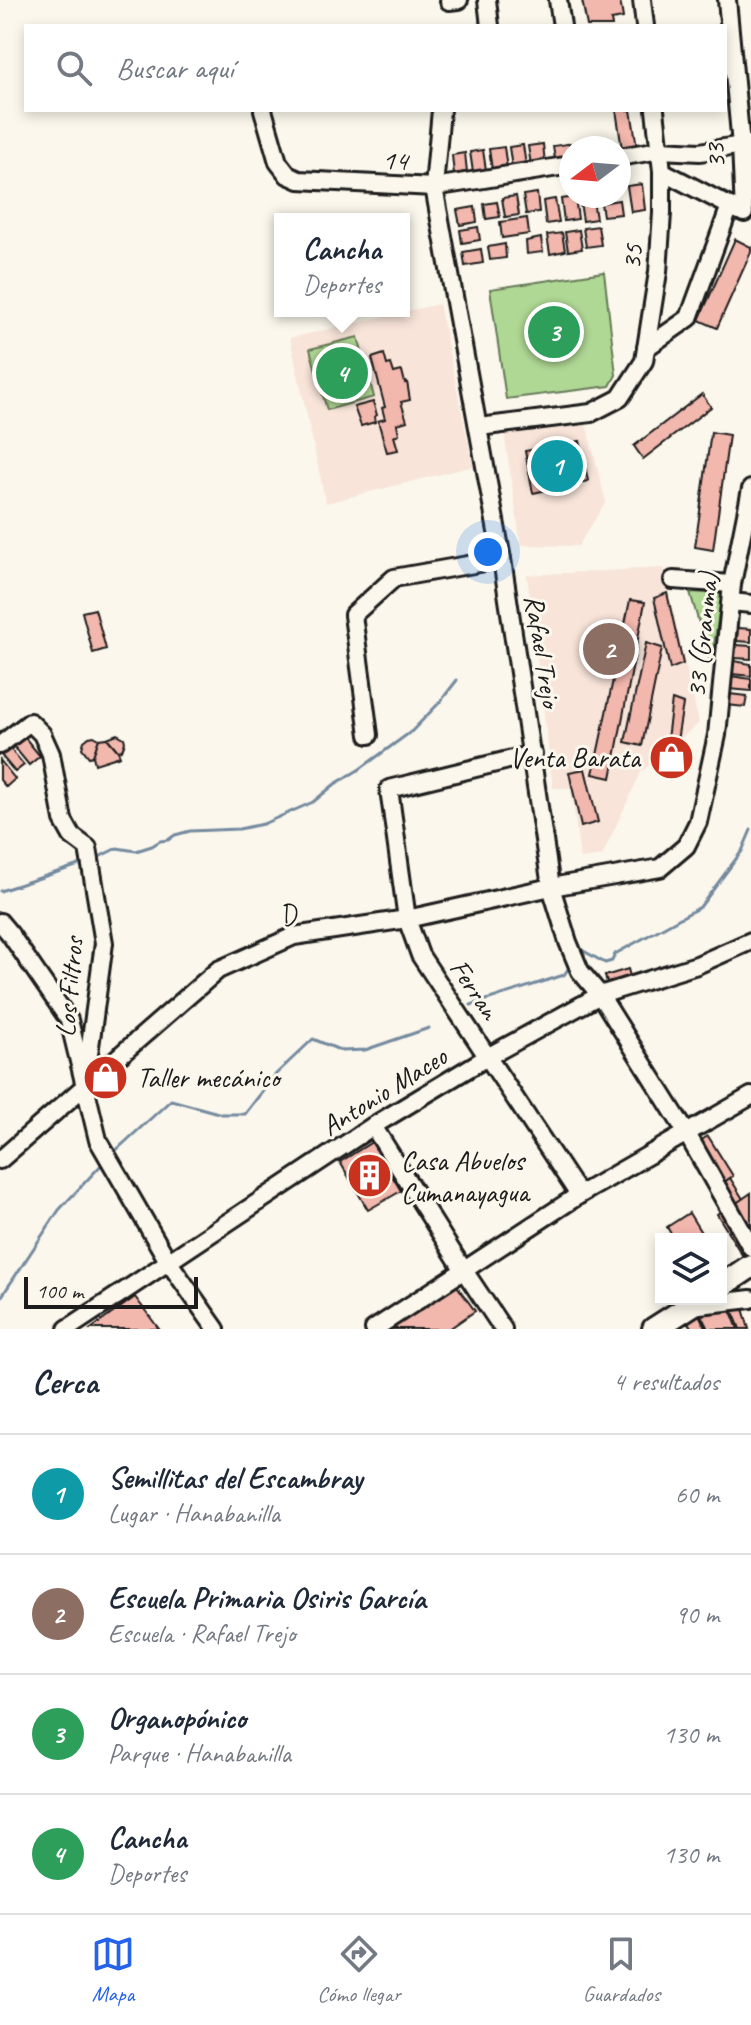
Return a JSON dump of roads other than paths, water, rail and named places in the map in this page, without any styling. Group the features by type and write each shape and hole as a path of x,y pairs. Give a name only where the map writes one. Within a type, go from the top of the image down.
{"main road":[{"path":"727,1282 751,1266"},
{"path":"654,1329 693,1305"}],"street":[{"path":"487,0 490,24"},
{"path":"558,0 562,24"},
{"path":"642,0 645,24"},
{"name":"33","path":"727,0 746,144 742,212"},
{"name":"14","path":"264,112 278,162 288,175 299,180 434,187 559,167"},
{"name":"Rafael Trejo","path":"441,112 434,187 502,559 551,887 580,971 600,995 686,1132 751,1247"},
{"name":"35","path":"645,354 658,272 662,213 662,171 655,112"},
{"path":"631,155 660,150 700,152 746,144"},
{"path":"479,427 591,413 620,398 645,354 689,318 742,212 662,171"},
{"name":"33 (Granma)","path":"660,868 686,846 698,822 717,735 732,584 751,489"},
{"path":"369,735 353,615 394,578 502,559"},
{"path":"673,580 732,584"},
{"path":"731,602 751,604"},
{"name":"Los Filtros","path":"0,745 30,722 42,734 51,754 63,820 72,836 88,848 104,943 85,1085"},
{"name":"Ferran","path":"533,754 389,789 407,919 420,955 579,1195"},
{"name":"D","path":"0,1160 218,970 294,936 407,919 551,887 660,868"},
{"path":"3,933 69,1020 98,1140 168,1261 216,1329"},
{"name":"Antonio Maceo","path":"67,1329 373,1126 489,1056 600,995 697,965 750,943"},
{"path":"374,1329 579,1195 751,1096"},
{"path":"373,1126 503,1329"},
{"path":"727,1301 751,1299"}],"waterway":[{"path":"95,859 117,848 136,851 190,831 239,829 263,824 313,802 412,731 457,680"},
{"path":"579,953 582,950 605,963 612,961 615,954 700,907 742,851 751,830"},
{"path":"0,891 85,863"},
{"path":"471,1005 564,975 570,966"},
{"path":"112,1154 171,1100 222,1114 245,1114 276,1074 313,1039 342,1051 365,1050 429,1028"},
{"path":"0,1299 59,1210 104,1162"}],"place":[{"name":"Organopónico","path":"554,332"},
{"name":"Cancha","path":"342,373"},
{"name":"Semillitas del Escambray","path":"557,466"},
{"name":"Escuela Primaria Osiris García","path":"609,649"},
{"name":"Venta Barata","path":"671,757"},
{"name":"Taller mecánico","path":"106,1077"},
{"name":"Casa Abuelos Cumanayagua","path":"370,1176"}]}
